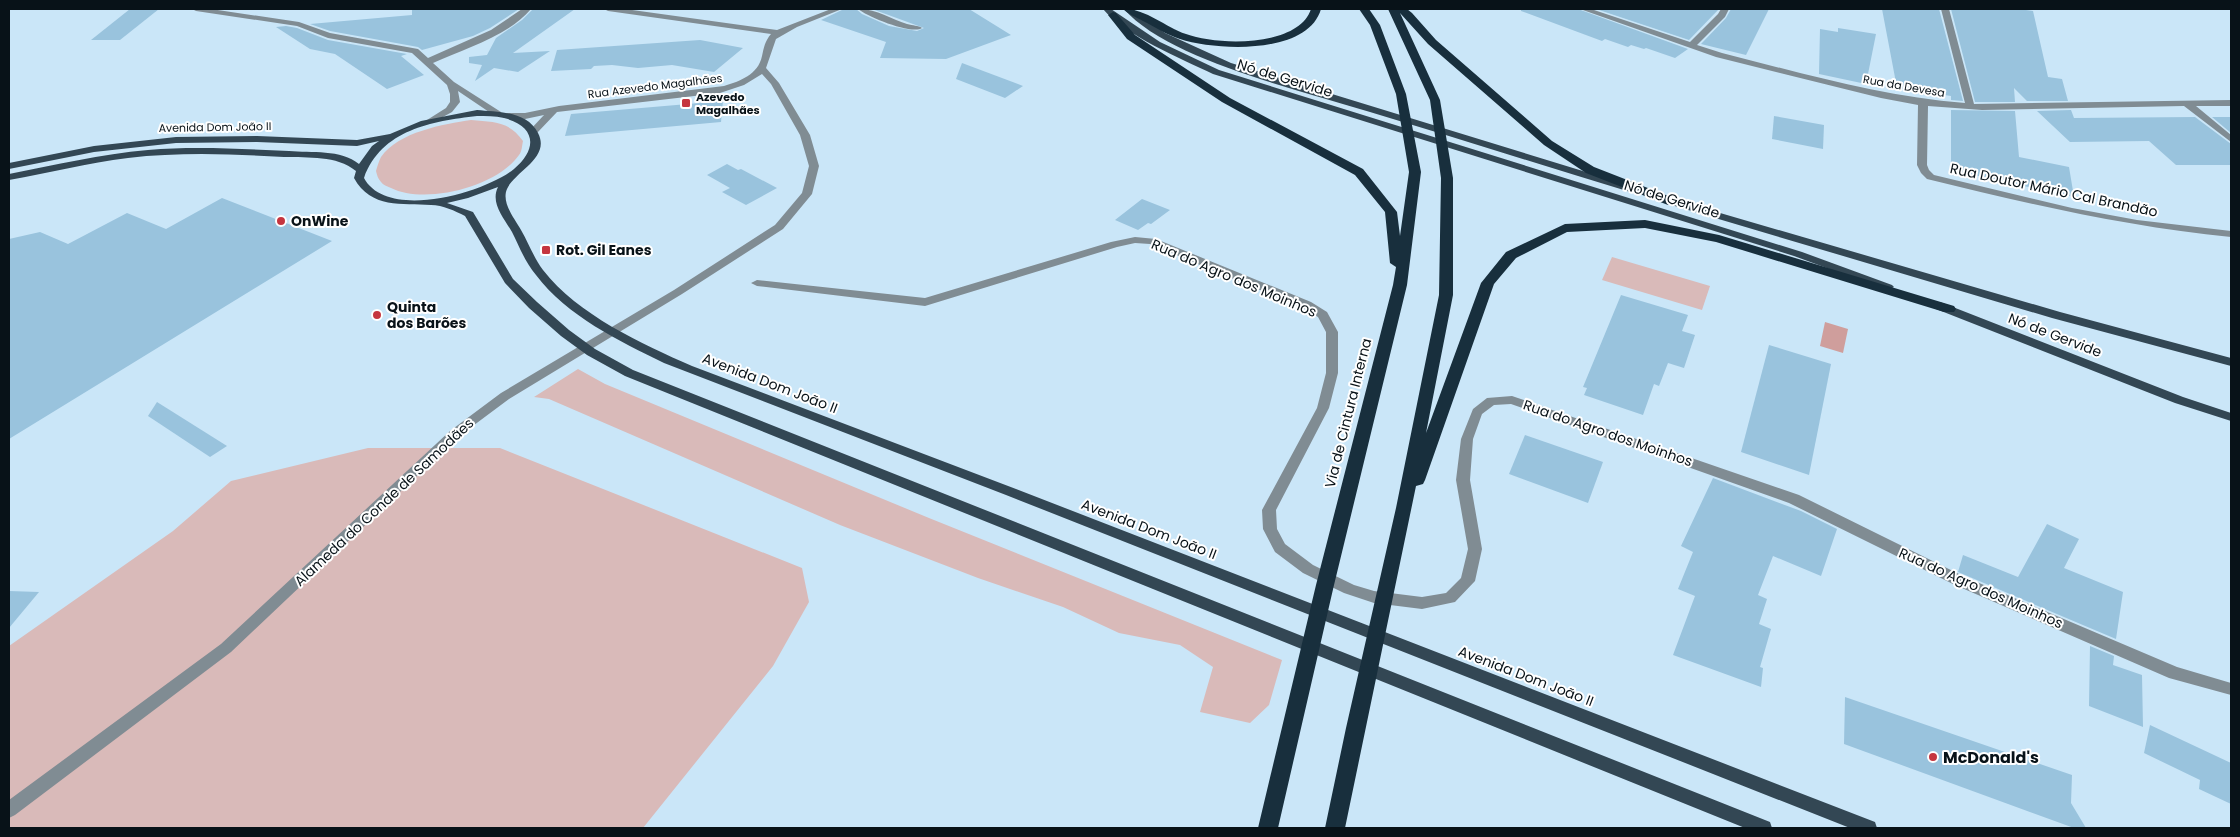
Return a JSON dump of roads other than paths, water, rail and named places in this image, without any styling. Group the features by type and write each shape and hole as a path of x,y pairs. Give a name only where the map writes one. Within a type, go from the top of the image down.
{"highway":[{"path":"1128,9 1182,36 1200,42 1229,45 1265,42 1297,32 1312,20 1316,9"},
{"name":"Via de Cintura Interna","path":"1268,828 1324,585 1400,285 1414,172 1400,94 1375,25 1364,9"},
{"path":"1335,828 1394,546 1404,508 1446,296 1447,178 1435,100 1403,27 1393,9"},
{"path":"1401,9 1432,42 1548,143 1590,170 1672,202"},
{"path":"1110,12 1131,38 1226,100 1359,172 1391,212 1400,285"},
{"path":"1404,508 1419,476 1488,283 1511,255 1566,228 1645,224 1719,239 1948,309"}],"main road":[{"name":"Nó de Gervide","path":"1128,9 1143,24 1170,39 1228,65 1672,202 2056,314 2231,362"},
{"name":"Nó de Gervide","path":"1110,12 1157,44 1216,72 1798,254 1948,309 2179,400 2231,417"},
{"path":"477,113 502,115 524,122 534,131 537,144 531,158 515,173 478,192 433,202 405,202 382,198 366,190 359,178 360,169 370,152 393,135 432,120 477,113"},
{"name":"Avenida Dom João II","path":"9,166 94,149 176,140 257,139 357,143 393,135"},
{"name":"Avenida Dom João II","path":"9,177 88,161 166,152 244,152 336,157 351,162 360,169"},
{"name":"Avenida Dom João II","path":"515,173 502,190 500,201 530,258 544,277 577,307 596,322 633,344 688,369 1002,488 1869,828"},
{"path":"433,202 457,208 469,214 509,281 533,305 578,342 630,373 1764,828"}],"street":[{"path":"196,9 300,24 328,35 416,51 451,84 502,115"},
{"path":"427,62 520,17 527,9"},
{"path":"608,9 739,26 777,34"},
{"path":"762,70 766,61 768,44 777,34 838,9"},
{"path":"862,9 909,28 918,28"},
{"name":"Rua da Devesa","path":"1584,9 1719,55 1923,103 1970,106 2231,103"},
{"path":"1691,46 1722,15 1725,9"},
{"path":"1945,9 1970,106"},
{"name":"Rua Azevedo Magalhães","path":"502,115 525,116 559,109 720,90 740,84 762,70"},
{"name":"Alameda do Conde de Samodães","path":"9,810 226,648 454,434 505,396 678,292 779,227 806,194 814,166 805,135 775,83 762,70"},
{"path":"432,120 449,110 455,102 455,94 451,84"},
{"name":"Rua Doutor Mário Cal Brandão","path":"1923,103 1922,165 1924,171 1931,177 2053,207 2119,220 2231,234"},
{"path":"2187,104 2231,139"},
{"path":"534,131 543,120 559,109"},
{"name":"Rua do Agro dos Moinhos","path":"757,283 925,302 1115,244 1135,240 1152,241 1307,305 1323,315 1332,332 1332,373 1330,382 1323,408 1269,510 1270,529 1280,548 1308,569 1349,589 1374,597 1422,603 1450,598 1468,581 1475,549 1463,480 1467,439 1477,412 1491,401 1512,400 1794,499 1960,581 2174,673 2231,689"}],"place":[{"name":"Azevedo Magalhães","path":"686,103"},
{"name":"OnWine","path":"281,221"},
{"name":"Rot. Gil Eanes","path":"546,250"},
{"name":"Quinta dos Barões","path":"377,315"},
{"name":"McDonald's","path":"1933,757"}]}
